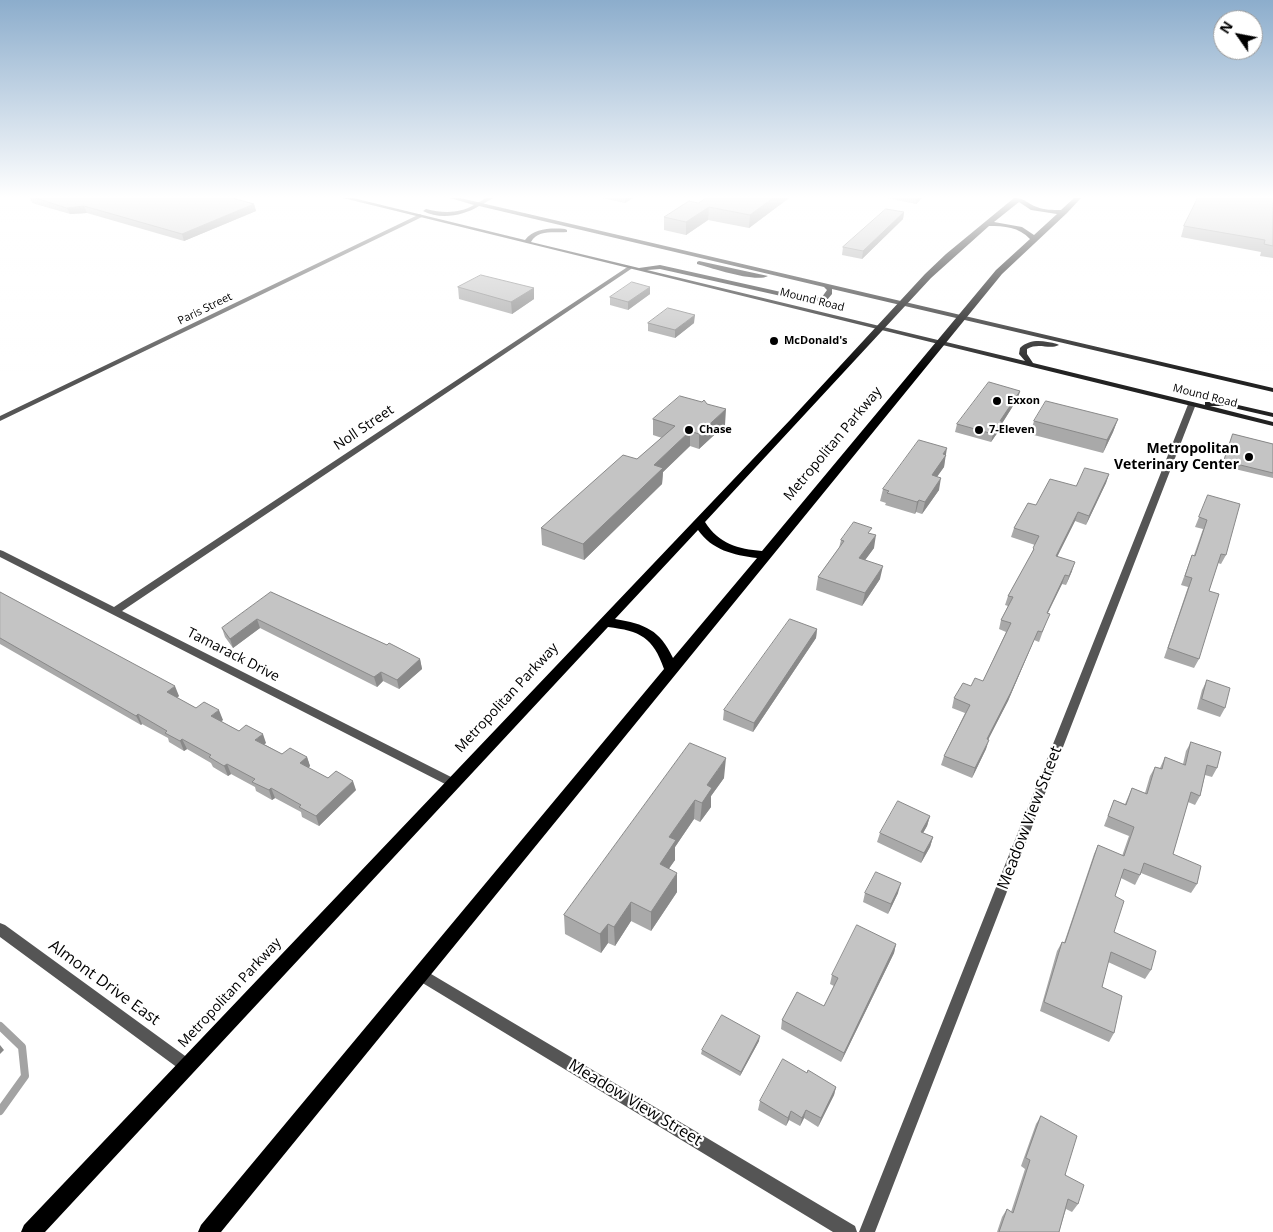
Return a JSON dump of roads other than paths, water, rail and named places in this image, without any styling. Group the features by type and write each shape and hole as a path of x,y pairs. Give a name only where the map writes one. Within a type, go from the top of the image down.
{"main road":[{"name":"Mound Road","path":"578,255 1273,424"},
{"path":"667,255 750,275 801,278"},
{"name":"Mound Road","path":"703,255 1273,390"},
{"name":"Metropolitan Parkway","path":"31,1232 903,302 950,255"},
{"name":"Metropolitan Parkway","path":"208,1232 962,316 999,272 1017,255"},
{"path":"629,268 660,267 808,300 826,298 830,290 826,285"},
{"path":"1030,364 1023,354 1024,348 1036,342 1044,343 1273,396"},
{"path":"1192,404 1225,404 1273,415"},
{"path":"699,521 705,532 722,547 734,551 766,555"},
{"path":"604,622 638,628 650,634 666,652 671,670"}],"street":[{"name":"Paris Street","path":"0,419 338,255"},
{"name":"Noll Street","path":"114,612 629,268"},
{"name":"Meadow View Street","path":"867,1232 1192,404"},
{"name":"Tamarack Drive","path":"0,553 453,783"},
{"name":"Almont Drive East","path":"0,929 187,1066"},
{"name":"Meadow View Street","path":"421,974 849,1232"}],"waterway":[{"path":"0,1026 22,1047 25,1076 0,1111"}],"place":[{"name":"McDonald's","path":"774,341"},
{"name":"Exxon","path":"997,401"},
{"name":"Chase","path":"689,430"},
{"name":"7-Eleven","path":"979,430"},
{"name":"Metropolitan Veterinary Center","path":"1249,457"}]}
